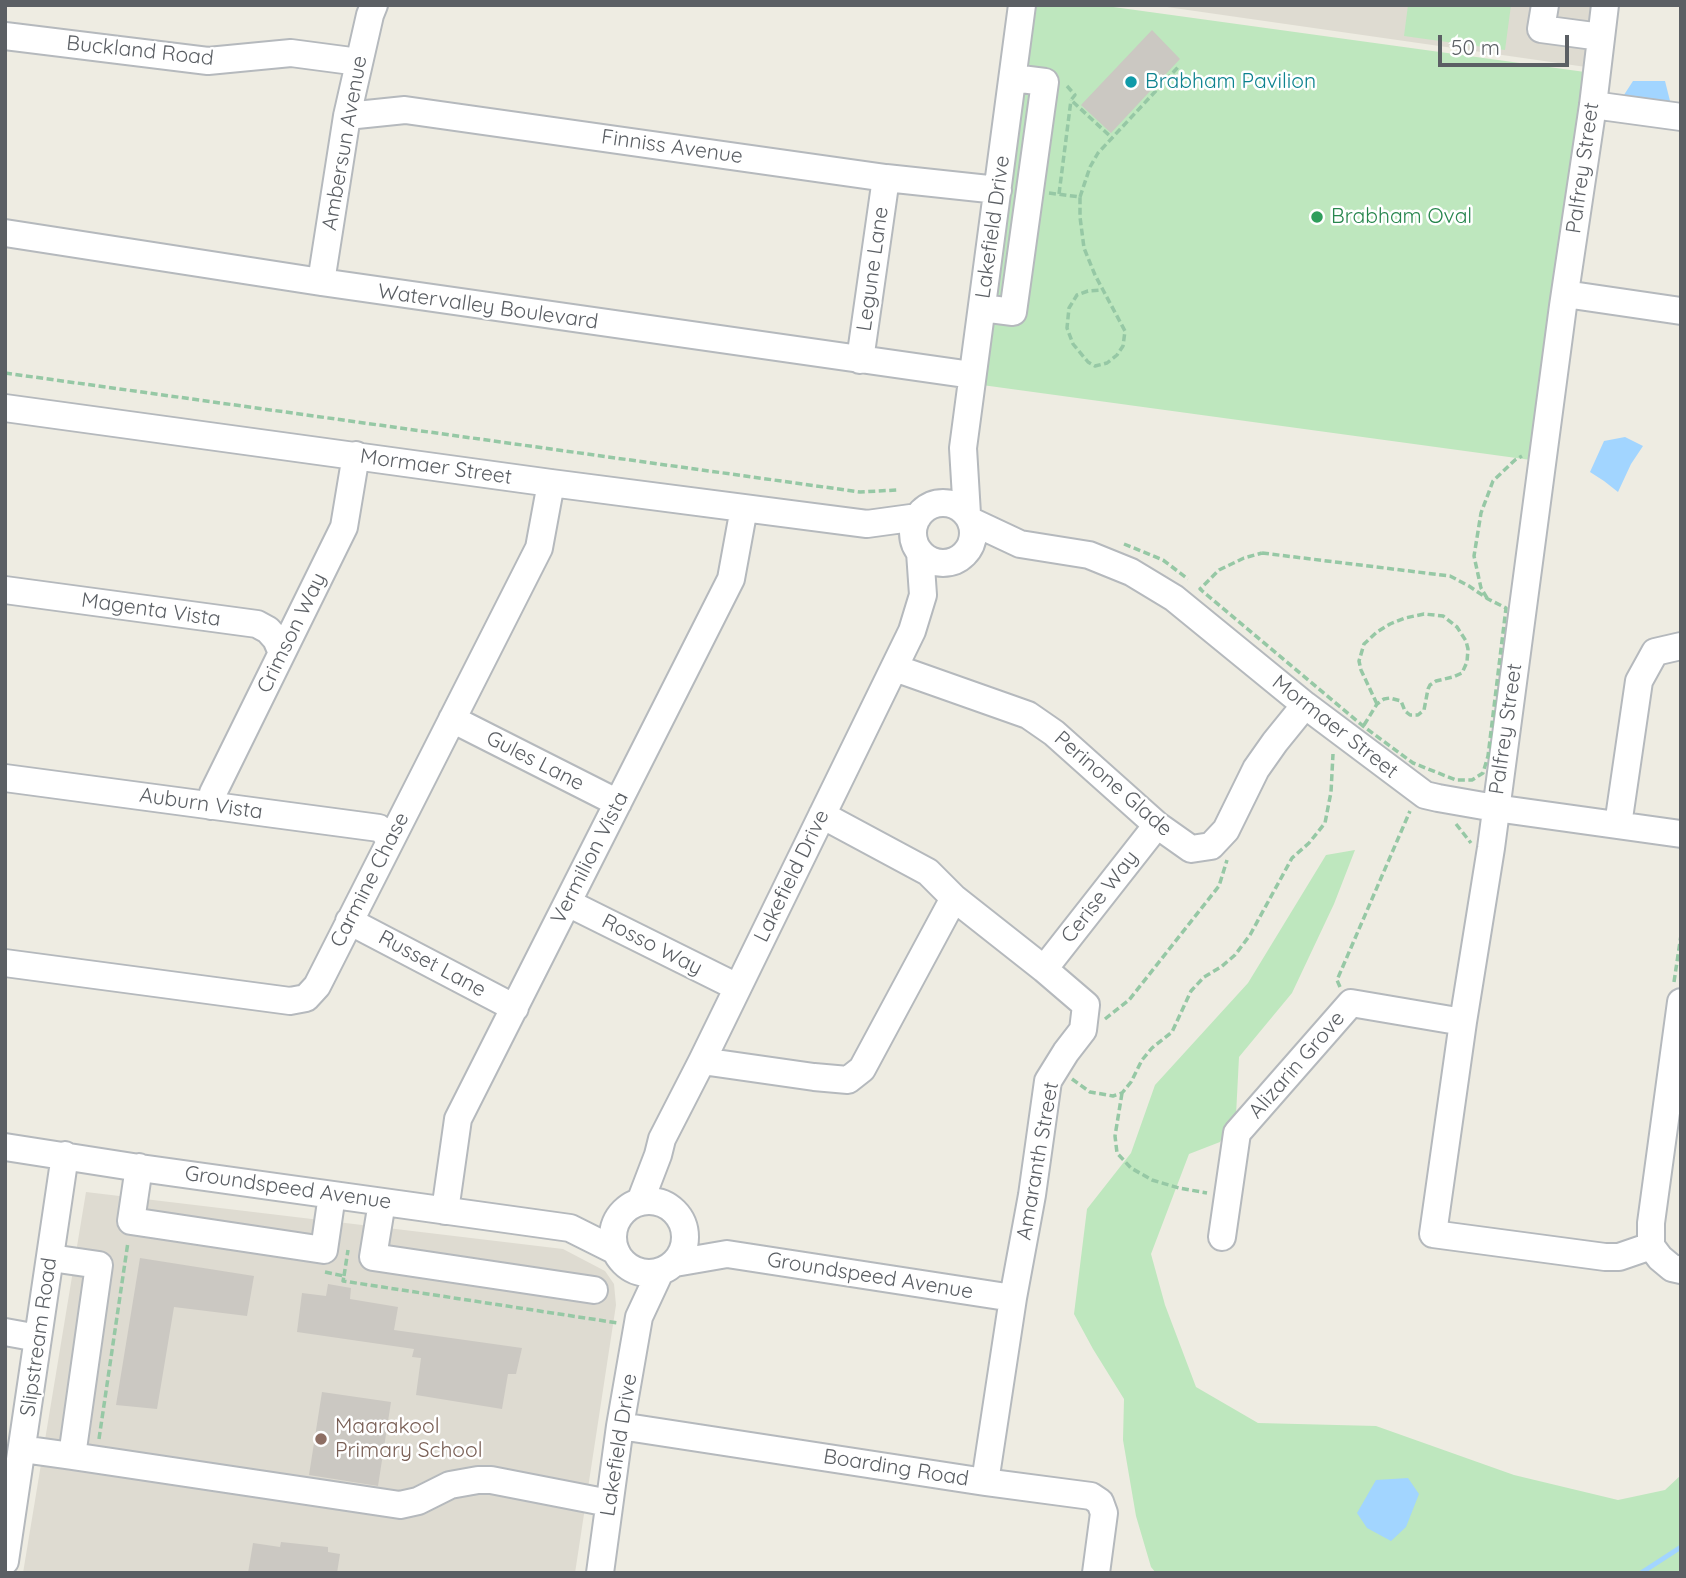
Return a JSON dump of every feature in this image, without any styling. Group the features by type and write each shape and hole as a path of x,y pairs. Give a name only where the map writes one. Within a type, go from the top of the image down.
{"street":[{"name":"Ambersun Avenue","path":"321,282 347,116 374,5"},
{"name":"Lakefield Drive","path":"969,518 963,448 1022,5"},
{"path":"1545,5 1541,29 1601,37"},
{"name":"Palfrey Street","path":"1605,5 1491,848 1433,1234 1605,1257 1619,1256 1651,1246"},
{"name":"Buckland Road","path":"5,36 208,61 291,53 359,62"},
{"path":"982,308 1013,313 1045,82 1013,78"},
{"path":"1593,106 1681,117"},
{"name":"Finniss Avenue","path":"347,116 405,110 886,178 998,190"},
{"name":"Legune Lane","path":"860,360 886,178"},
{"name":"Watervalley Boulevard","path":"5,233 321,282 972,375"},
{"path":"1565,294 1681,311"},
{"name":"Mormaer Street","path":"5,408 867,524 918,549"},
{"name":"Lakefield Drive","path":"927,510 963,448"},
{"name":"Crimson Way","path":"211,806 213,793 344,527 356,455"},
{"name":"Carmine Chase","path":"5,963 290,1001 306,998 317,986 539,548 551,483"},
{"path":"944,503 953,505 969,518 973,537 958,558 933,561 918,549 913,530 927,510 944,503"},
{"name":"Vermilion Vista","path":"445,1211 458,1119 731,579 744,508"},
{"name":"Mormaer Street","path":"867,524 927,510"},
{"name":"Mormaer Street","path":"969,518 1020,544 1090,555 1131,572 1174,598 1305,705 1425,795 1495,808 1681,834"},
{"name":"Mormaer Street","path":"958,558 1020,544"},
{"name":"Lakefield Drive","path":"631,1208 912,631 923,596 918,549"},
{"name":"Lakefield Drive","path":"923,596 958,558"},
{"name":"Magenta Vista","path":"5,590 257,624 268,630 276,639 282,653"},
{"path":"1618,825 1639,681 1655,652 1681,646"},
{"name":"Perinone Glade","path":"895,668 1028,715 1054,733 1157,825 1191,849 1211,846 1226,830 1256,769 1305,705"},
{"name":"Gules Lane","path":"452,719 618,803"},
{"name":"Auburn Vista","path":"5,778 379,828 386,834 389,842"},
{"name":"Amaranth Street","path":"822,815 928,872 954,898 1086,1005 1083,1030 1048,1081 985,1482"},
{"name":"Cerise Way","path":"1044,969 1157,825"},
{"path":"702,1061 848,1080 862,1069 954,898"},
{"name":"Rosso Way","path":"568,903 737,987"},
{"name":"Russet Lane","path":"349,921 515,1008"},
{"path":"1681,1002 1651,1223 1651,1246 1672,1268 1681,1269"},
{"name":"Alizarin Grove","path":"1223,1237 1237,1133 1351,1003 1463,1021"},
{"name":"Groundspeed Avenue","path":"5,1147 570,1228 622,1259"},
{"path":"660,1147 686,1240 684,1247 667,1267 653,1274 641,1273 622,1259 613,1236 615,1224 631,1208 655,1201 663,1203 679,1219"},
{"name":"Slipstream Road","path":"5,1561 8,1520 22,1449 65,1155"},
{"path":"139,1167 131,1221 324,1250 332,1195"},
{"path":"382,1202 373,1257 594,1290"},
{"name":"Groundspeed Avenue","path":"570,1228 631,1208"},
{"name":"Groundspeed Avenue","path":"679,1219 727,1254"},
{"name":"Groundspeed Avenue","path":"667,1267 727,1254 1013,1298"},
{"path":"51,1258 99,1265 84,1458"},
{"name":"Lakefield Drive","path":"622,1259 639,1322"},
{"name":"Lakefield Drive","path":"600,1573 620,1426 639,1322 667,1267"},
{"path":"5,1332 38,1338"},
{"name":"Boarding Road","path":"620,1426 1091,1496 1100,1502 1104,1513 1096,1573"},
{"path":"22,1449 400,1505 418,1501 450,1485 478,1480 491,1480 610,1503"}],"path":[{"path":"1103,290 1088,290 1077,295 1069,308 1067,328 1073,344 1088,362 1095,366 1107,363 1117,355 1123,346 1125,331 1084,248 1080,197 1090,167 1098,153 1180,65"},
{"path":"1059,194 1071,100 1075,95 1062,81"},
{"path":"1071,100 1112,138"},
{"path":"1030,190 1080,197"},
{"path":"5,373 860,492 897,490"},
{"path":"1488,599 1481,588 1474,556 1481,513 1493,481 1524,455"},
{"path":"1119,542 1163,560 1363,726 1413,763 1456,780 1472,780 1483,773 1488,756 1506,608 1450,576 1262,553 1219,570 1200,589"},
{"path":"1363,726 1377,704 1384,699 1401,701 1405,711 1415,716 1424,710 1430,685 1462,673 1468,649 1457,627 1443,616 1424,614 1390,624 1364,644 1359,661 1377,704"},
{"path":"1228,1196 1152,1180 1131,1168 1117,1153 1115,1136 1122,1093 1142,1060 1172,1032 1191,991 1204,977 1235,954 1250,935 1292,858 1325,823 1331,792 1331,747"},
{"path":"1333,754 1342,761"},
{"path":"1343,996 1337,980 1412,806"},
{"path":"1445,821 1457,825 1475,847"},
{"path":"1096,1026 1129,1000 1219,886 1228,859"},
{"path":"1057,1067 1090,1092 1112,1096 1122,1093"},
{"path":"84,1458 131,1221"},
{"path":"317,1271 344,1276 343,1282 639,1322"}],"shaded area":[{"path":"1153,5 1595,5 1586,67"},
{"name":"Maarakool Primary School","path":"86,1192 563,1249 605,1271 614,1284 616,1305 575,1573 23,1573"}],"green space":[{"name":"Brabham Oval","path":"1030,5 1099,5 1585,72 1531,460 982,385"},
{"path":"1408,5 1511,5 1505,50 1404,36"},
{"path":"1355,850 1334,904 1292,993 1239,1057 1236,1115 1220,1142 1189,1154 1151,1254 1165,1305 1196,1387 1258,1423 1376,1426 1514,1475 1618,1500 1665,1490 1681,1475 1681,1573 1156,1573 1151,1567 1136,1516 1123,1440 1124,1399 1074,1314 1087,1209 1131,1153 1155,1085 1248,983 1326,855"}],"water":[{"path":"1633,81 1665,81 1670,101 1666,118 1622,98"},
{"path":"1625,437 1643,446 1618,492 1590,472 1604,441"},
{"path":"1408,1478 1419,1494 1406,1527 1391,1541 1367,1528 1357,1513 1376,1480"}],"building":[{"name":"Brabham Pavilion","path":"1152,30 1180,59 1111,133 1081,105"},
{"path":"140,1258 254,1276 247,1316 174,1307 157,1409 116,1405"},
{"path":"328,1284 351,1288 350,1299 398,1307 394,1330 522,1348 516,1374 508,1374 502,1409 416,1395 421,1358 412,1357 414,1349 297,1332 302,1293 326,1296"},
{"path":"322,1392 391,1402 378,1486 309,1475"},
{"path":"281,1542 328,1547 328,1552 340,1554 337,1573 248,1573 253,1543 280,1547"}],"waterway":[{"path":"1641,1573 1681,1547"}],"place":[{"name":"Brabham Pavilion","path":"1131,82"},
{"name":"Brabham Oval","path":"1317,217"},
{"name":"Maarakool Primary School","path":"321,1439"}]}
